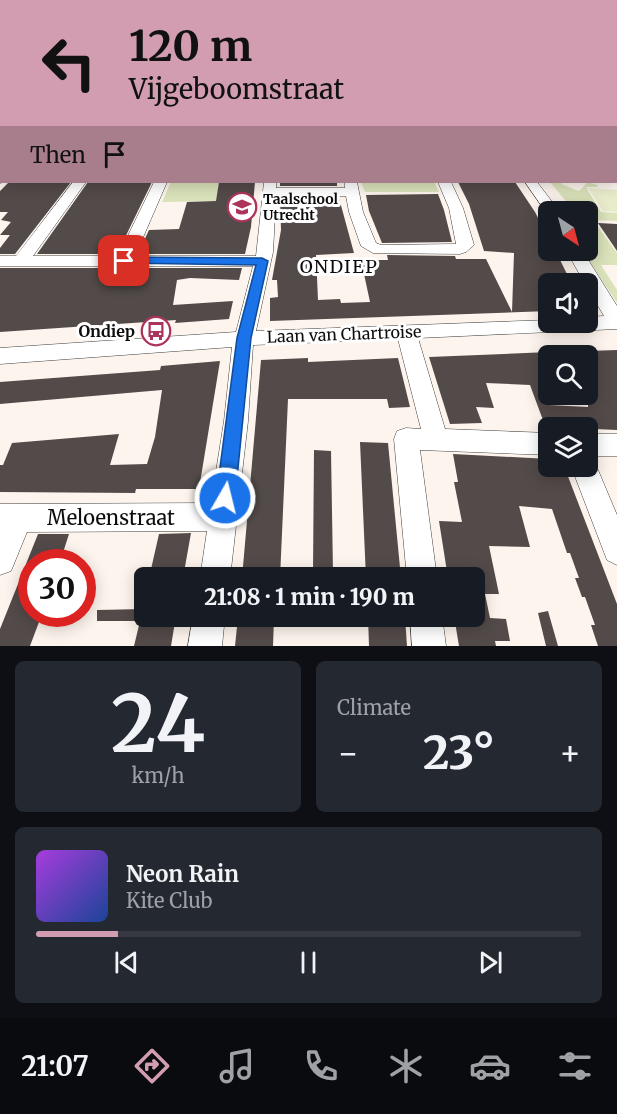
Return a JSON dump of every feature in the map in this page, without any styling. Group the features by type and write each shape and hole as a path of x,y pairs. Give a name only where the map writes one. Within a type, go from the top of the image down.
{"street":[{"path":"21,261 78,183"},
{"path":"124,261 160,183"},
{"path":"216,567 244,338 262,261 271,187 352,187 356,212 369,246 372,248 460,249 466,245 456,208 445,183"},
{"path":"532,183 545,201"},
{"path":"0,261 262,261"},
{"path":"581,261 617,322"},
{"name":"Laan van Chartroise","path":"0,356 244,338 571,326 617,322"},
{"path":"406,331 436,440"},
{"path":"421,567 406,439 538,444"},
{"path":"598,445 617,446"},
{"path":"588,477 617,550"},
{"name":"Meloenstraat","path":"9,518 223,517"},
{"path":"0,560 9,518"},
{"path":"205,646 208,627"},
{"path":"427,627 429,646"}],"green space":[{"path":"171,183 219,183 218,189 226,201 162,202"},
{"path":"361,183 434,183 439,192 365,192"},
{"path":"551,183 562,183 579,191 587,183 598,187 586,187 594,201 566,201"},
{"path":"588,188 617,190 617,212 603,211"},
{"path":"598,207 601,212 617,213 617,221 598,220"},
{"path":"598,227 617,253 617,265 601,265 617,290 617,303 590,261 598,261"}],"building":[{"path":"8,183 70,183 15,254 0,254 0,248 10,235 0,235 11,222 1,220 8,212 0,212 0,191"},
{"path":"87,183 152,183 117,254 37,254"},
{"path":"219,183 255,183 251,227 245,254 138,254 149,230 179,229 187,202 216,201"},
{"path":"280,183 337,183 337,186 280,186"},
{"path":"458,183 516,183 538,218 538,261 560,261 566,273 538,273 538,311 270,321 270,298 278,297 277,280 272,280 281,230 280,198 339,198 354,253 316,255 318,300 340,299 341,303 370,302 361,260 388,260 387,255 455,256 456,259 486,259 512,312 514,253 484,251 469,204"},
{"path":"438,194 452,242 382,243 369,211 366,195"},
{"path":"598,223 617,224 617,251"},
{"path":"0,268 242,268 239,280 190,278 177,280 173,305 233,301 229,319 175,323 176,320 0,332"},
{"path":"617,350 617,430 598,429 598,417 542,417 530,385 486,383 494,408 476,407 482,423 450,424 429,357 538,352 538,405 588,407 588,405 598,405 598,351"},
{"path":"308,358 308,362 398,358 410,407 389,408 387,399 288,399 280,567 243,567 261,360"},
{"path":"220,361 199,489 136,489 135,493 0,492 0,465 3,465 12,443 119,434 110,465 147,464 155,437 162,390 0,404 0,382 160,370 161,366"},
{"path":"360,442 388,443 400,567 366,567"},
{"path":"314,450 331,451 333,567 313,567"},
{"path":"453,454 538,458 538,477 568,477 617,604 617,646 598,646 591,625 595,625 585,597 582,597 575,578 579,578 570,553 567,553 552,509 519,506 530,547 489,546 499,594 485,594 485,567 446,567 439,521 462,522 454,482 458,482"},
{"path":"191,533 185,567 152,567 159,534"},
{"path":"38,534 69,534 64,549 32,549"},
{"path":"18,584 18,627 37,627 30,646 0,646 0,629"},
{"path":"485,594 490,618 506,619 510,641 495,641 496,646 459,646 456,627 485,627"},
{"path":"134,609 134,621 97,621 97,610"},
{"path":"548,611 558,646 546,646 538,613"},
{"path":"139,627 174,627 171,646 134,646"},
{"path":"237,627 274,627 273,646 235,646"},
{"path":"368,627 406,627 407,646 369,646"}],"place":[{"name":"Taalschool Utrecht","path":"242,207"},
{"name":"Ondiep","path":"156,331"}],"district":[{"name":"ONDIEP","path":"339,267"}],"route":[{"path":"124,261 262,261 242,347 236,421 225,498"}]}
